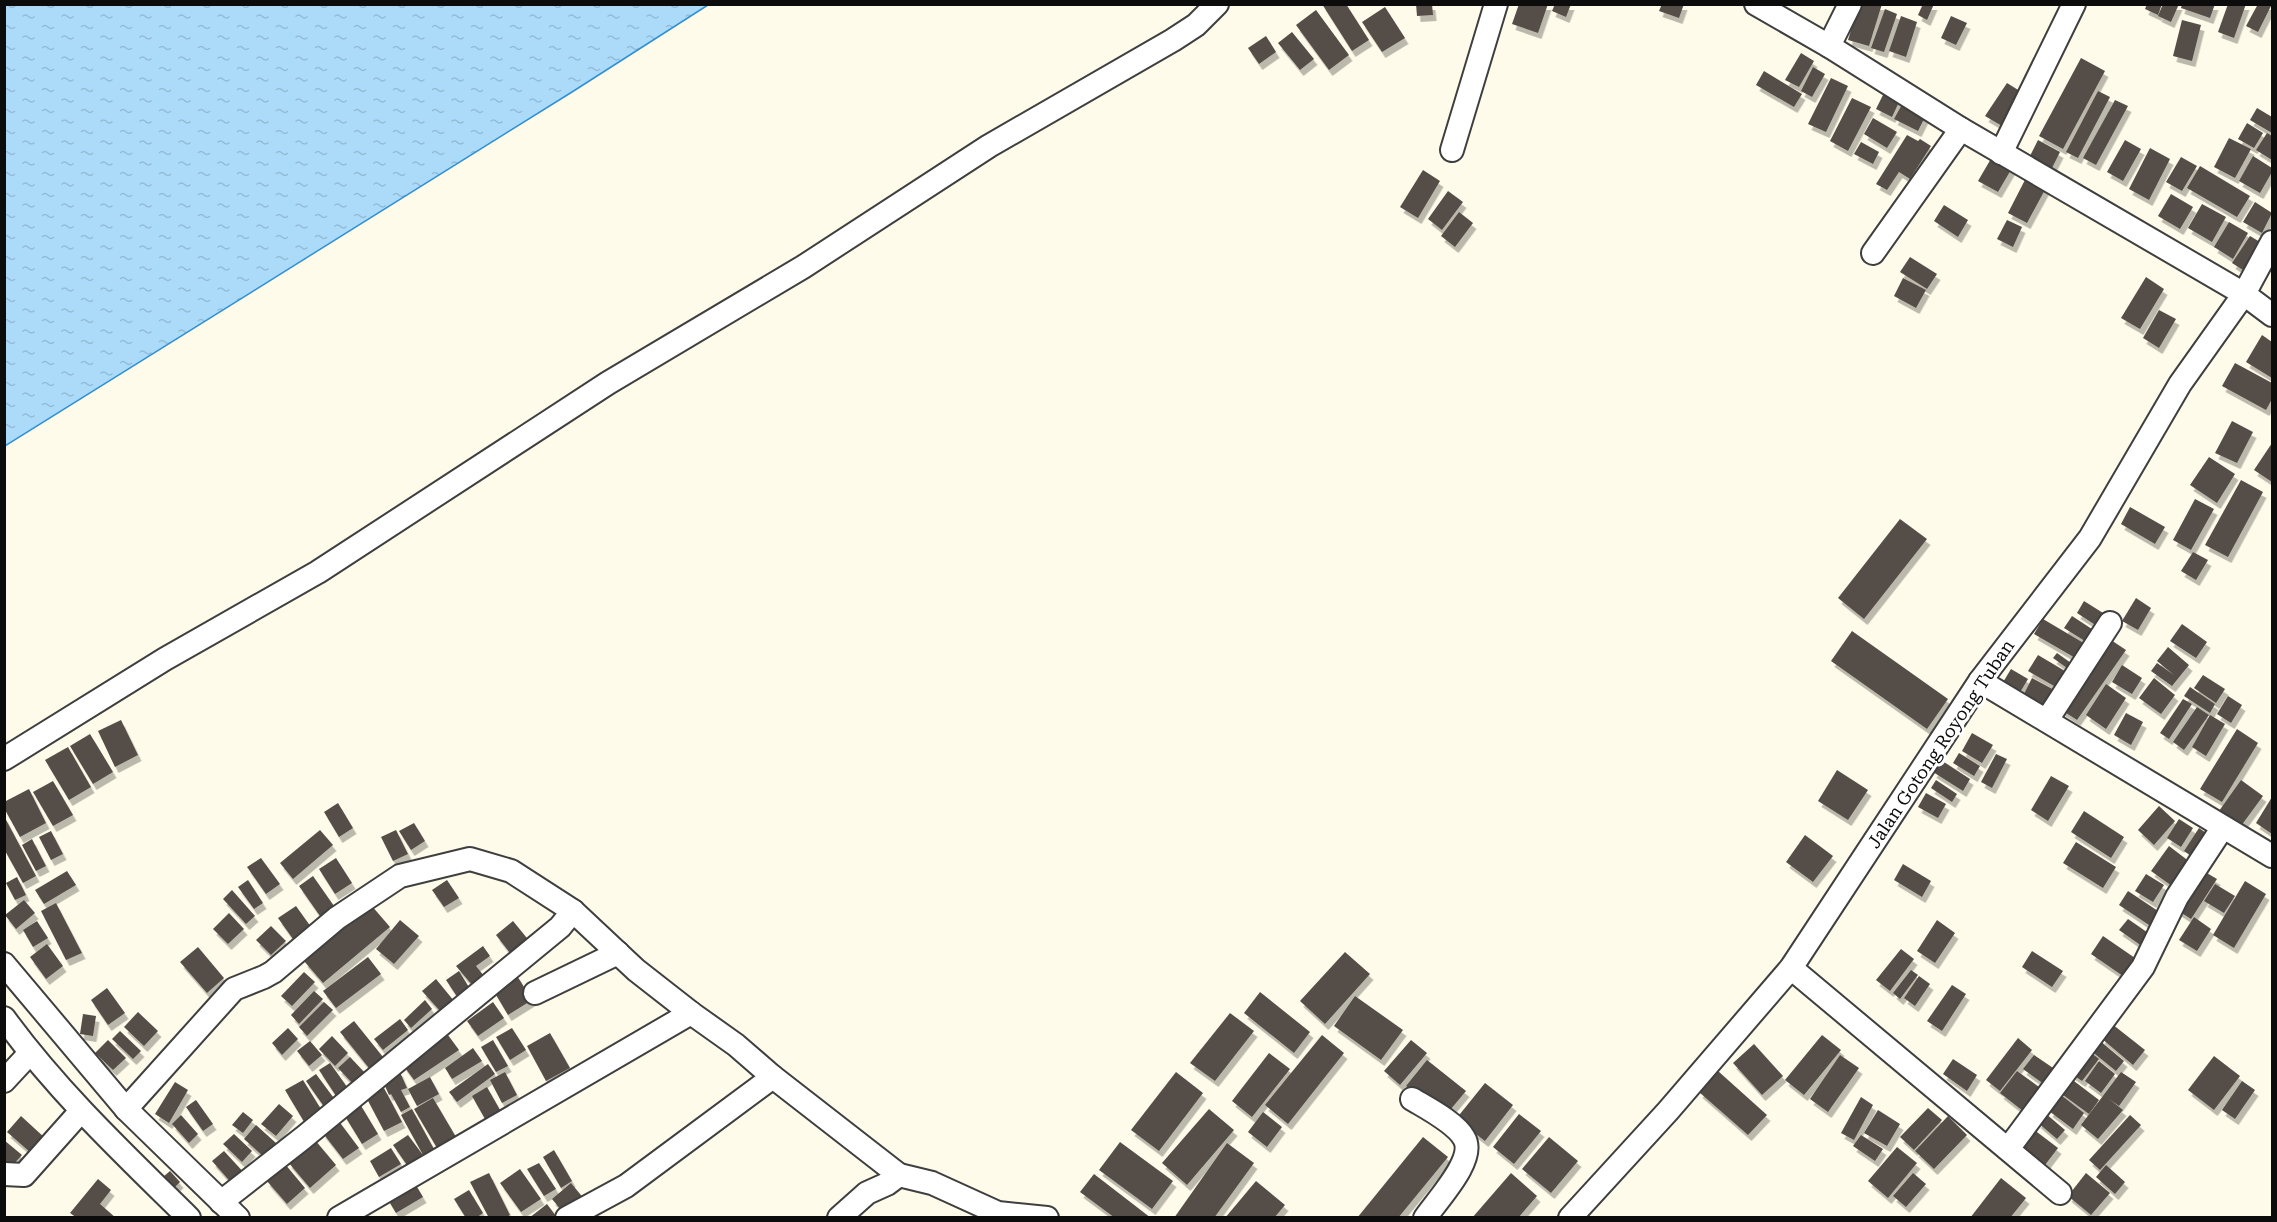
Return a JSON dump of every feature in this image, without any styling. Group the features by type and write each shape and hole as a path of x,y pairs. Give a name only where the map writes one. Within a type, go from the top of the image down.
{"street":[{"path":"4,759 165,659 318,572 608,383 803,267 989,146 1173,40 1196,25 1217,4"},
{"path":"1452,150 1496,4"},
{"path":"1756,4 1829,46 2001,153 2244,294 2272,315"},
{"path":"1829,46 1850,4"},
{"path":"2001,153 2074,4"},
{"path":"1873,253 1961,129"},
{"name":"Jalan Gotong Royong Tuban","path":"1570,1218 1668,1112 1791,968 1980,681 2090,538 2180,384 2244,294 2272,242"},
{"path":"2047,720 2110,623"},
{"path":"1980,681 2272,856"},
{"path":"2008,1149 2143,967 2176,897 2223,827"},
{"path":"126,1109 234,989 273,972 337,918 400,876 470,859 511,871 573,911 636,970 736,1045 773,1077 899,1175 932,1183 998,1213 1047,1218"},
{"path":"222,1202 560,927 573,911"},
{"path":"535,993 618,953"},
{"path":"4,964 126,1109 238,1218"},
{"path":"1791,968 2060,1193"},
{"path":"339,1218 691,1013"},
{"path":"4,1017 30,1053 81,1111 189,1218"},
{"path":"4,1081 30,1053"},
{"path":"567,1218 627,1186 773,1077"},
{"path":"1412,1099 1441,1118 1465,1138 1468,1152 1462,1167 1425,1218"},
{"path":"4,1174 24,1174 30,1170 81,1111"},
{"path":"839,1218 867,1193 887,1184 899,1175"}],"water":[{"path":"5,4 708,4 708,5 5,446"}],"building":[{"path":"1322,4 1346,4 1369,40 1352,51"},
{"path":"1416,4 1432,4 1433,15 1417,16"},
{"path":"1519,4 1548,4 1538,33 1512,24"},
{"path":"1555,4 1571,4 1566,17 1552,11"},
{"path":"1662,4 1684,4 1679,18 1659,11"},
{"path":"1859,4 1882,4 1869,46 1848,40"},
{"path":"1923,4 1934,4 1927,20 1918,15"},
{"path":"2147,4 2162,4 2158,15 2145,9"},
{"path":"2163,4 2179,4 2171,22 2158,16"},
{"path":"2182,4 2215,4 2210,18 2181,8"},
{"path":"2228,4 2246,4 2234,38 2218,32"},
{"path":"2258,4 2272,4 2258,32 2246,26"},
{"path":"1385,7 1405,38 1382,52 1362,22"},
{"path":"1885,9 1897,14 1884,52 1871,48"},
{"path":"1316,10 1349,55 1329,70 1296,25"},
{"path":"1901,16 1917,22 1906,57 1889,51"},
{"path":"1951,16 1967,23 1956,45 1941,38"},
{"path":"2182,20 2201,25 2192,61 2173,56"},
{"path":"1292,32 1314,59 1300,70 1278,43"},
{"path":"1266,36 1276,52 1259,64 1248,48"},
{"path":"1801,53 1814,61 1799,87 1785,80"},
{"path":"2081,58 2105,71 2063,149 2039,136"},
{"path":"1813,67 1825,74 1812,97 1801,91"},
{"path":"1764,71 1802,94 1794,107 1756,85"},
{"path":"1831,78 1848,86 1826,132 1808,124"},
{"path":"2007,83 2023,93 2002,126 1985,116"},
{"path":"2098,91 2110,97 2078,158 2066,152"},
{"path":"1884,93 1900,100 1892,117 1876,109"},
{"path":"1852,98 1871,107 1848,151 1830,141"},
{"path":"1905,99 1928,111 1918,131 1894,119"},
{"path":"2115,100 2128,106 2096,165 2083,158"},
{"path":"2257,108 2272,117 2272,133 2250,120"},
{"path":"1873,118 1897,132 1887,148 1864,134"},
{"path":"2247,123 2263,133 2254,148 2238,139"},
{"path":"2267,133 2272,136 2272,160 2256,150"},
{"path":"1907,135 1931,146 1910,179 1899,172 1887,190 1876,184"},
{"path":"2229,138 2251,149 2235,178 2214,167"},
{"path":"2038,140 2060,152 2052,168 2030,156"},
{"path":"2125,140 2141,149 2123,181 2107,172"},
{"path":"1861,142 1879,152 1873,164 1854,154"},
{"path":"2150,148 2170,159 2149,200 2129,189"},
{"path":"2253,156 2272,168 2260,193 2239,181"},
{"path":"1992,157 2012,168 1998,192 1978,181"},
{"path":"2181,157 2197,166 2182,191 2166,182"},
{"path":"2200,166 2250,196 2237,217 2187,188"},
{"path":"1423,170 1440,181 1418,218 1400,207"},
{"path":"2027,176 2047,186 2027,223 2008,213"},
{"path":"1448,191 1463,202 1442,230 1428,219"},
{"path":"2171,194 2193,207 2180,229 2158,216"},
{"path":"2255,202 2272,213 2262,233 2243,222"},
{"path":"2202,204 2226,217 2212,242 2188,228"},
{"path":"1944,205 1968,220 1958,237 1934,221"},
{"path":"1459,212 1473,223 1455,247 1441,236"},
{"path":"2007,220 2022,227 2013,247 1997,239"},
{"path":"2229,222 2248,233 2233,259 2214,247"},
{"path":"2250,236 2260,242 2243,270 2232,263"},
{"path":"1910,257 1937,274 1927,289 1900,272"},
{"path":"2146,277 2164,289 2140,329 2121,318"},
{"path":"1903,278 1926,290 1916,308 1894,296"},
{"path":"2159,310 2176,319 2159,348 2143,338"},
{"path":"2262,335 2272,342 2272,378 2246,362"},
{"path":"2235,363 2272,383 2272,399 2266,410 2222,386"},
{"path":"2232,421 2253,432 2237,463 2215,453"},
{"path":"2272,443 2272,482 2254,470"},
{"path":"2209,457 2235,474 2217,503 2190,485"},
{"path":"2241,480 2263,492 2228,557 2205,545"},
{"path":"2195,499 2214,509 2191,550 2173,540"},
{"path":"2130,507 2165,527 2155,544 2121,524"},
{"path":"1900,519 1927,539 1864,619 1838,598"},
{"path":"2193,552 2208,560 2196,580 2181,571"},
{"path":"2136,598 2151,608 2138,630 2122,621"},
{"path":"2084,601 2111,618 2103,630 2077,613"},
{"path":"2072,616 2101,635 2093,646 2064,628"},
{"path":"2043,619 2092,648 2084,663 2034,634"},
{"path":"2182,624 2207,642 2196,658 2170,641"},
{"path":"1852,631 1948,699 1927,729 1831,661"},
{"path":"2108,638 2126,650 2077,720 2060,709"},
{"path":"2168,647 2189,665 2172,686 2151,671 2157,663 2174,675 2157,661"},
{"path":"2057,653 2078,668 2074,673 2053,658"},
{"path":"2038,655 2070,674 2061,690 2028,671"},
{"path":"2122,665 2142,678 2132,694 2112,682"},
{"path":"2011,669 2028,679 2019,694 2002,684"},
{"path":"2203,675 2225,689 2216,703 2194,688"},
{"path":"2032,678 2058,692 2050,708 2024,694"},
{"path":"2154,678 2175,695 2161,714 2139,698"},
{"path":"2106,684 2126,698 2106,729 2086,715"},
{"path":"2190,687 2215,704 2210,713 2184,696"},
{"path":"2228,696 2242,705 2231,723 2217,714"},
{"path":"2183,699 2192,704 2169,739 2160,733"},
{"path":"2197,707 2209,715 2184,750 2173,742"},
{"path":"2126,713 2143,722 2131,745 2114,735"},
{"path":"2210,715 2225,724 2206,756 2192,747"},
{"path":"121,720 138,755 115,767 98,731"},
{"path":"2237,729 2258,743 2222,802 2200,789"},
{"path":"1972,733 1993,745 1982,763 1962,751"},
{"path":"90,734 113,772 93,784 70,746"},
{"path":"68,747 91,787 69,800 45,760"},
{"path":"1959,753 1980,766 1974,776 1953,763"},
{"path":"1996,754 2007,759 1992,788 1981,782"},
{"path":"1941,760 1970,779 1963,791 1933,772"},
{"path":"1837,770 1868,790 1848,820 1818,801"},
{"path":"2051,776 2069,786 2048,821 2031,810"},
{"path":"1936,780 1957,794 1952,802 1931,788"},
{"path":"2241,780 2263,796 2241,826 2219,811"},
{"path":"53,781 73,815 53,826 33,792"},
{"path":"29,789 46,823 20,837 4,808 4,802"},
{"path":"1926,793 1946,804 1938,818 1918,807"},
{"path":"2272,797 2272,834 2256,823"},
{"path":"338,803 353,828 339,837 324,812"},
{"path":"2159,806 2175,821 2154,845 2138,830"},
{"path":"2084,811 2124,837 2111,858 2071,832"},
{"path":"4,816 36,876 23,883 4,849"},
{"path":"2179,819 2193,828 2181,847 2167,838"},
{"path":"414,823 425,841 411,850 399,831"},
{"path":"2199,828 2213,838 2198,861 2184,851"},
{"path":"320,830 333,845 293,879 280,863"},
{"path":"396,830 408,854 393,861 381,837"},
{"path":"51,831 63,854 51,860 39,837"},
{"path":"1805,835 1833,856 1813,882 1786,862"},
{"path":"32,839 46,866 36,871 22,845"},
{"path":"2076,842 2116,867 2103,888 2063,863"},
{"path":"2169,846 2190,862 2172,886 2151,871"},
{"path":"261,858 280,884 266,894 247,867"},
{"path":"336,858 352,883 335,894 319,869"},
{"path":"1903,864 1931,881 1922,897 1894,880"},
{"path":"2200,869 2217,879 2191,919 2174,908"},
{"path":"67,871 76,885 44,904 35,890"},
{"path":"2146,874 2164,885 2153,902 2135,891"},
{"path":"313,876 334,906 320,916 299,886"},
{"path":"17,877 26,895 15,900 6,883"},
{"path":"248,880 263,903 254,909 238,887"},
{"path":"447,880 459,898 444,907 432,890"},
{"path":"2245,881 2266,894 2234,948 2213,935"},
{"path":"2215,884 2235,896 2224,913 2204,901"},
{"path":"232,890 255,916 246,924 223,899"},
{"path":"2128,891 2167,917 2158,931 2119,905"},
{"path":"24,900 35,913 16,929 5,915"},
{"path":"56,903 82,953 66,960 41,911"},
{"path":"371,905 390,927 323,983 304,961"},
{"path":"296,906 311,927 293,939 278,918"},
{"path":"229,913 244,929 228,944 213,929"},
{"path":"2194,917 2211,929 2197,951 2179,940"},
{"path":"2128,919 2154,937 2146,949 2119,930"},
{"path":"400,920 419,936 394,964 376,949"},
{"path":"1937,920 1955,933 1935,963 1917,951"},
{"path":"37,921 48,938 33,947 23,930"},
{"path":"513,921 531,943 514,958 496,935"},
{"path":"271,926 286,941 271,955 256,940"},
{"path":"2103,936 2135,958 2123,976 2091,954"},
{"path":"47,944 63,966 46,979 30,957"},
{"path":"483,946 490,956 476,966 484,976 473,986 456,966"},
{"path":"198,947 224,978 207,993 180,962"},
{"path":"1901,949 1914,959 1890,991 1876,980"},
{"path":"2032,951 2063,971 2052,987 2022,967"},
{"path":"1345,952 1370,974 1325,1024 1300,1001"},
{"path":"368,957 381,974 336,1008 323,991"},
{"path":"1911,970 1918,975 1900,999 1893,993"},
{"path":"459,971 470,989 458,998 446,980"},
{"path":"304,972 315,982 292,1006 281,996"},
{"path":"516,974 532,1000 508,1015 492,988"},
{"path":"1919,976 1930,984 1915,1006 1904,998"},
{"path":"436,979 454,1001 441,1012 422,991"},
{"path":"1952,985 1966,994 1942,1031 1927,1021"},
{"path":"107,988 125,1013 108,1025 91,1000"},
{"path":"314,991 323,999 299,1024 291,1015"},
{"path":"1260,992 1310,1032 1294,1053 1244,1013"},
{"path":"1355,996 1403,1030 1381,1060 1334,1026"},
{"path":"425,1000 432,1009 411,1028 404,1020"},
{"path":"324,1002 333,1010 307,1036 299,1027"},
{"path":"493,1002 504,1018 478,1036 467,1021"},
{"path":"138,1012 158,1031 144,1046 124,1027"},
{"path":"1230,1013 1254,1031 1215,1081 1190,1063"},
{"path":"83,1014 96,1016 93,1036 80,1034"},
{"path":"400,1019 408,1030 383,1050 374,1039"},
{"path":"354,1021 387,1062 373,1073 340,1032"},
{"path":"2112,1024 2145,1050 2133,1065 2101,1038"},
{"path":"288,1028 298,1039 282,1055 272,1043"},
{"path":"512,1028 526,1050 510,1060 496,1037"},
{"path":"120,1031 141,1051 133,1059 112,1039"},
{"path":"550,1033 570,1068 546,1081 527,1046"},
{"path":"448,1035 459,1050 414,1080 403,1065"},
{"path":"1322,1035 1344,1053 1288,1124 1265,1105"},
{"path":"1822,1035 1841,1050 1804,1095 1785,1080"},
{"path":"332,1036 348,1053 335,1066 319,1049"},
{"path":"2018,1038 2032,1050 2000,1091 1986,1080"},
{"path":"108,1040 126,1058 113,1070 95,1053"},
{"path":"493,1040 508,1066 496,1072 481,1047"},
{"path":"1411,1040 1427,1053 1400,1085 1384,1071"},
{"path":"2099,1040 2124,1061 2116,1071 2090,1050"},
{"path":"310,1041 322,1055 309,1066 297,1051"},
{"path":"1754,1044 1783,1076 1762,1095 1733,1063"},
{"path":"473,1048 482,1061 452,1079 445,1068"},
{"path":"2089,1051 2099,1059 2082,1081 2072,1074"},
{"path":"1269,1053 1290,1069 1252,1117 1232,1101"},
{"path":"1840,1055 1859,1068 1828,1112 1810,1099"},
{"path":"2034,1055 2059,1072 2048,1087 2023,1069"},
{"path":"2214,1056 2240,1076 2214,1110 2188,1090"},
{"path":"350,1057 367,1075 355,1086 338,1068"},
{"path":"1953,1059 1977,1075 1967,1091 1943,1074"},
{"path":"1427,1060 1466,1091 1445,1116 1406,1086"},
{"path":"2099,1061 2115,1074 2101,1093 2085,1081"},
{"path":"330,1063 350,1091 338,1099 319,1070"},
{"path":"488,1064 495,1074 457,1102 449,1092"},
{"path":"399,1070 407,1088 401,1090 410,1107 401,1112 391,1094 389,1095 381,1077"},
{"path":"1718,1071 1767,1115 1748,1135 1699,1092"},
{"path":"2017,1071 2046,1092 2028,1115 2000,1093"},
{"path":"505,1072 517,1095 502,1103 490,1080"},
{"path":"1176,1072 1203,1093 1159,1151 1131,1130"},
{"path":"2121,1072 2136,1082 2119,1106 2109,1099 2123,1110 2098,1139 2081,1125"},
{"path":"316,1074 336,1101 325,1108 306,1081"},
{"path":"430,1077 439,1094 417,1106 408,1089"},
{"path":"2070,1078 2099,1100 2089,1114 2059,1092"},
{"path":"303,1080 324,1114 306,1125 285,1090"},
{"path":"2242,1081 2255,1090 2235,1119 2222,1110"},
{"path":"175,1082 188,1090 169,1123 155,1114"},
{"path":"1485,1083 1513,1105 1485,1141 1456,1119"},
{"path":"487,1087 500,1110 485,1119 472,1096"},
{"path":"384,1088 402,1122 384,1131 366,1097"},
{"path":"2061,1095 2084,1113 2073,1129 2049,1111"},
{"path":"1861,1097 1873,1105 1854,1140 1841,1133"},
{"path":"433,1098 456,1137 437,1148 414,1109"},
{"path":"196,1100 213,1124 203,1131 186,1107"},
{"path":"279,1104 293,1116 276,1136 261,1124"},
{"path":"360,1104 378,1134 362,1144 343,1113"},
{"path":"1928,1108 1942,1120 1914,1150 1900,1137"},
{"path":"412,1109 434,1149 423,1155 401,1115"},
{"path":"1209,1109 1234,1130 1187,1185 1162,1163"},
{"path":"1878,1110 1900,1124 1887,1146 1864,1133"},
{"path":"243,1112 253,1120 243,1133 232,1125"},
{"path":"1263,1112 1282,1127 1267,1147 1248,1132"},
{"path":"2045,1113 2065,1130 2057,1139 2037,1122"},
{"path":"1519,1114 1541,1131 1514,1164 1493,1147"},
{"path":"181,1115 198,1134 189,1143 172,1124"},
{"path":"2130,1115 2141,1125 2100,1170 2089,1160"},
{"path":"21,1116 45,1138 31,1153 7,1132"},
{"path":"1948,1116 1967,1135 1934,1169 1915,1151"},
{"path":"338,1120 359,1148 343,1159 322,1132"},
{"path":"256,1125 276,1143 264,1157 244,1139"},
{"path":"2033,1129 2058,1148 2045,1165 2020,1146"},
{"path":"234,1134 252,1151 242,1162 223,1144"},
{"path":"408,1135 423,1155 407,1165 393,1145"},
{"path":"1861,1135 1883,1149 1875,1161 1853,1146"},
{"path":"1423,1137 1448,1157 1398,1218 1357,1218"},
{"path":"1549,1137 1578,1161 1551,1193 1522,1169"},
{"path":"4,1140 22,1155 11,1167 4,1161"},
{"path":"315,1140 336,1165 310,1188 288,1162"},
{"path":"1120,1142 1173,1181 1152,1209 1099,1170"},
{"path":"1227,1143 1254,1163 1214,1218 1174,1218"},
{"path":"1897,1147 1917,1163 1888,1198 1868,1181"},
{"path":"391,1148 401,1164 379,1177 370,1161"},
{"path":"554,1150 572,1181 561,1188 543,1157"},
{"path":"224,1151 247,1176 235,1187 212,1161"},
{"path":"539,1163 556,1189 544,1196 527,1169"},
{"path":"285,1164 305,1188 287,1204 266,1180"},
{"path":"2106,1165 2125,1182 2115,1194 2096,1177"},
{"path":"520,1169 541,1199 521,1212 500,1183"},
{"path":"170,1171 180,1182 174,1188 163,1177"},
{"path":"489,1173 510,1215 505,1218 489,1218 470,1182"},
{"path":"1511,1173 1537,1196 1518,1218 1472,1218"},
{"path":"1913,1173 1926,1184 1906,1207 1893,1196"},
{"path":"2086,1173 2110,1193 2091,1215 2068,1196"},
{"path":"1094,1174 1151,1218 1115,1218 1080,1192"},
{"path":"411,1177 423,1197 396,1213 384,1193"},
{"path":"2001,1178 2026,1198 2010,1218 1970,1218"},
{"path":"98,1179 111,1190 100,1204 116,1218 77,1218 70,1213"},
{"path":"1256,1181 1285,1205 1274,1218 1225,1218"},
{"path":"571,1183 585,1200 566,1216 552,1199"},
{"path":"469,1190 483,1213 476,1218 466,1218 454,1199"},
{"path":"547,1204 556,1216 529,1218"}]}
